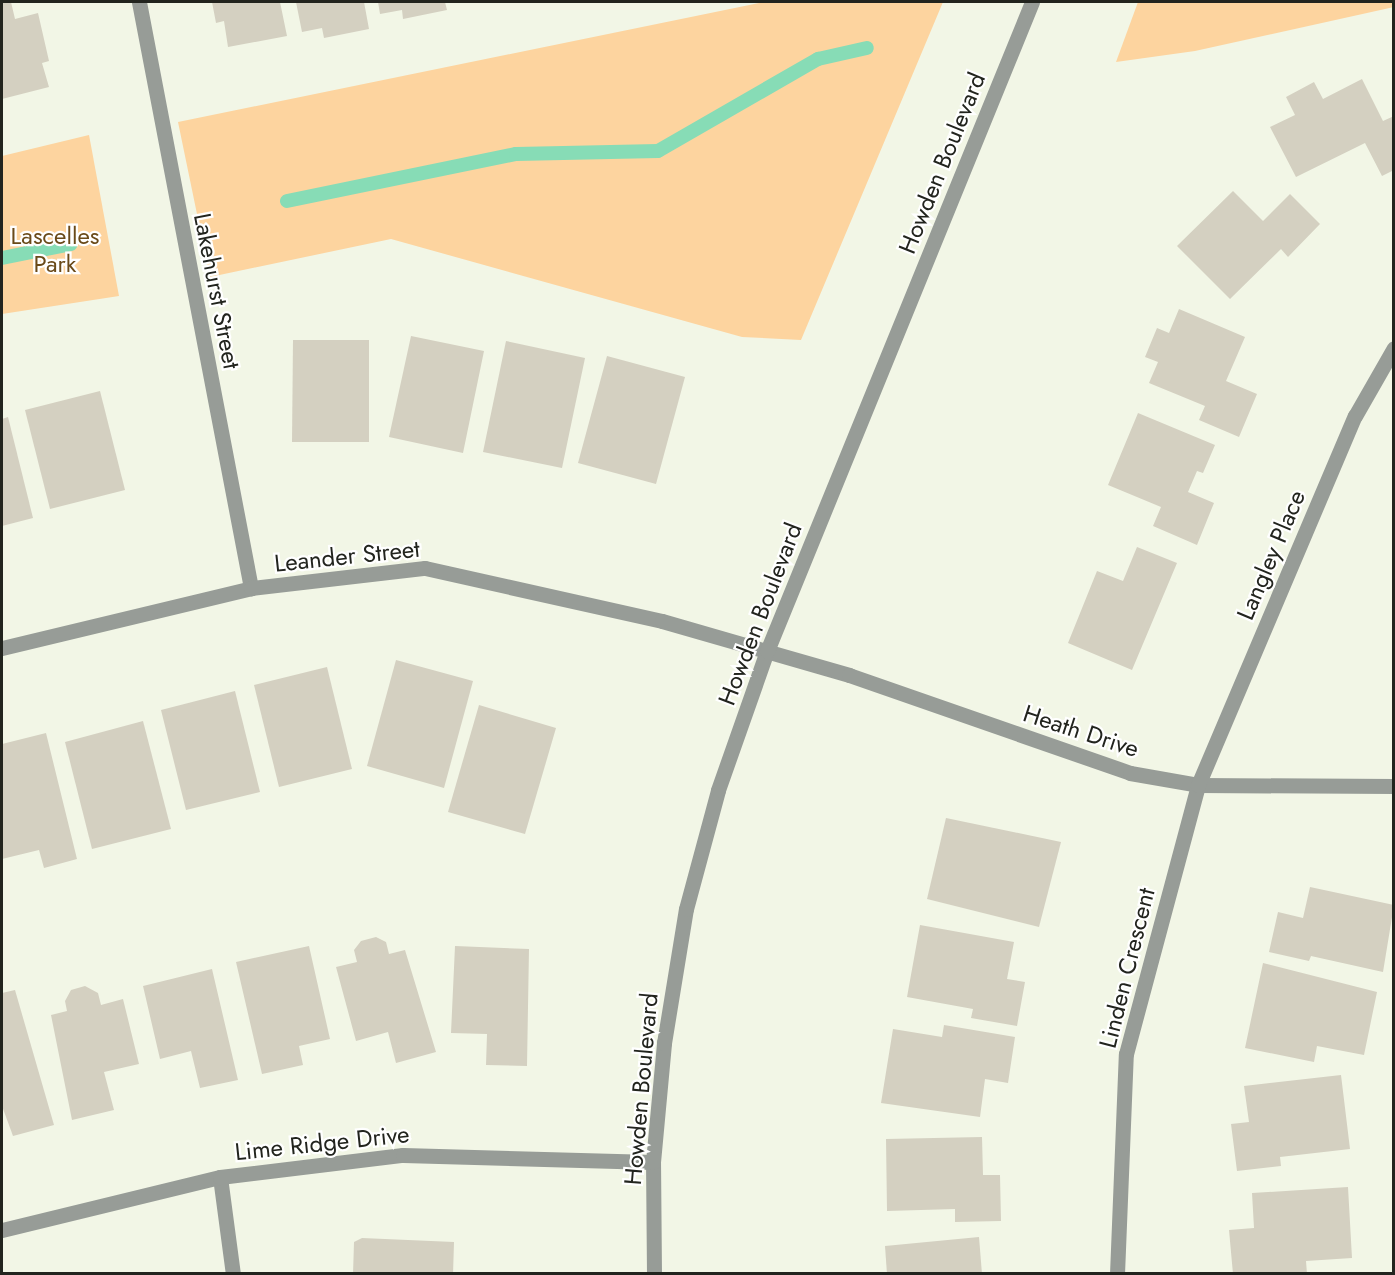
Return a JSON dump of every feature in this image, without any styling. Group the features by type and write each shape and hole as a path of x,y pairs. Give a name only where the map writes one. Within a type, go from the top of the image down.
{"street":[{"name":"Lakehurst Street","path":"139,2 252,588"},
{"name":"Howden Boulevard","path":"654,1274 653,1162 664,1043 686,909 718,790 767,651 1032,2"},
{"name":"Langley Place","path":"1198,785 1354,416 1394,348"},
{"name":"Leander Street","path":"2,648 252,588 425,568 662,621 767,651"},
{"name":"Heath Drive","path":"767,651 849,675 1130,773 1198,785 1394,786"},
{"name":"Linden Crescent","path":"1118,1274 1125,1054 1198,785"},
{"name":"Lime Ridge Drive","path":"2,1230 220,1177 403,1155 653,1162"},
{"path":"220,1177 233,1274"}],"green space":[{"path":"764,2 943,2 801,340 742,337 391,239 210,277 178,122"},
{"path":"1138,2 1393,2 1394,7 1195,51 1116,62"},
{"name":"Lascelles Park","path":"89,135 119,296 2,314 2,156"}],"building":[{"path":"2,2 11,2 15,19 38,13 49,61 42,63 49,87 2,99"},
{"path":"212,2 280,2 287,36 228,47 224,21 216,23"},
{"path":"296,2 364,2 369,29 324,38 322,28 302,32"},
{"path":"378,2 445,2 447,10 403,19 402,10 380,14"},
{"path":"1362,79 1383,121 1394,116 1394,170 1382,176 1365,143 1296,177 1270,127 1295,115 1286,97 1314,82 1323,99"},
{"path":"1233,191 1263,221 1290,194 1320,224 1288,257 1281,249 1230,299 1177,246"},
{"path":"1179,309 1245,337 1226,381 1257,394 1239,437 1199,420 1205,406 1149,383 1158,362 1145,357 1157,328 1169,333"},
{"path":"411,336 484,351 463,453 389,437"},
{"path":"293,340 369,340 369,442 292,442"},
{"path":"506,341 585,358 562,468 483,452"},
{"path":"607,356 685,377 656,484 578,463"},
{"path":"100,391 125,490 50,509 25,410"},
{"path":"1138,413 1215,445 1203,473 1197,471 1188,492 1214,503 1197,545 1153,526 1161,507 1108,485"},
{"path":"8,417 33,518 2,526 2,419"},
{"path":"1137,547 1177,563 1132,670 1068,643 1097,571 1123,581"},
{"path":"396,660 473,681 444,788 367,766"},
{"path":"327,667 352,769 279,787 254,685"},
{"path":"235,691 260,792 186,810 161,710"},
{"path":"479,705 556,728 525,834 448,812"},
{"path":"143,721 171,829 92,849 65,742"},
{"path":"46,733 77,859 44,868 39,850 2,859 2,744"},
{"path":"946,818 1061,842 1039,927 927,899"},
{"path":"1310,887 1394,905 1383,972 1311,956 1309,961 1269,952 1278,912 1303,918"},
{"path":"920,925 1014,942 1007,979 1025,982 1017,1026 971,1018 973,1009 907,997"},
{"path":"376,937 386,942 389,954 405,950 436,1052 396,1063 388,1032 356,1041 336,967 357,962 354,950 361,941"},
{"path":"309,946 330,1039 299,1046 303,1065 262,1074 236,962"},
{"path":"455,946 529,949 527,1066 486,1065 487,1034 451,1033"},
{"path":"1263,963 1377,992 1364,1055 1317,1046 1314,1062 1245,1048"},
{"path":"212,969 238,1080 200,1088 191,1051 160,1059 143,986"},
{"path":"85,986 98,993 101,1005 123,999 139,1064 104,1072 114,1110 72,1120 51,1015 67,1011 65,1001 71,990"},
{"path":"15,990 54,1125 13,1136 2,1106 2,993"},
{"path":"944,1025 1015,1037 1008,1083 985,1079 980,1117 881,1103 893,1029 942,1037"},
{"path":"1341,1075 1350,1149 1280,1157 1281,1166 1237,1171 1231,1124 1249,1122 1244,1086"},
{"path":"982,1137 983,1175 1000,1175 1001,1221 955,1222 955,1209 887,1211 886,1139"},
{"path":"1348,1187 1352,1258 1306,1261 1307,1274 1233,1274 1229,1230 1254,1228 1252,1193"},
{"path":"979,1237 982,1274 887,1274 885,1246"},
{"path":"362,1238 454,1242 453,1274 353,1274 354,1242"}],"waterway":[{"path":"287,201 516,154 658,151 818,59 867,48"},
{"path":"2,258 71,244"}]}
